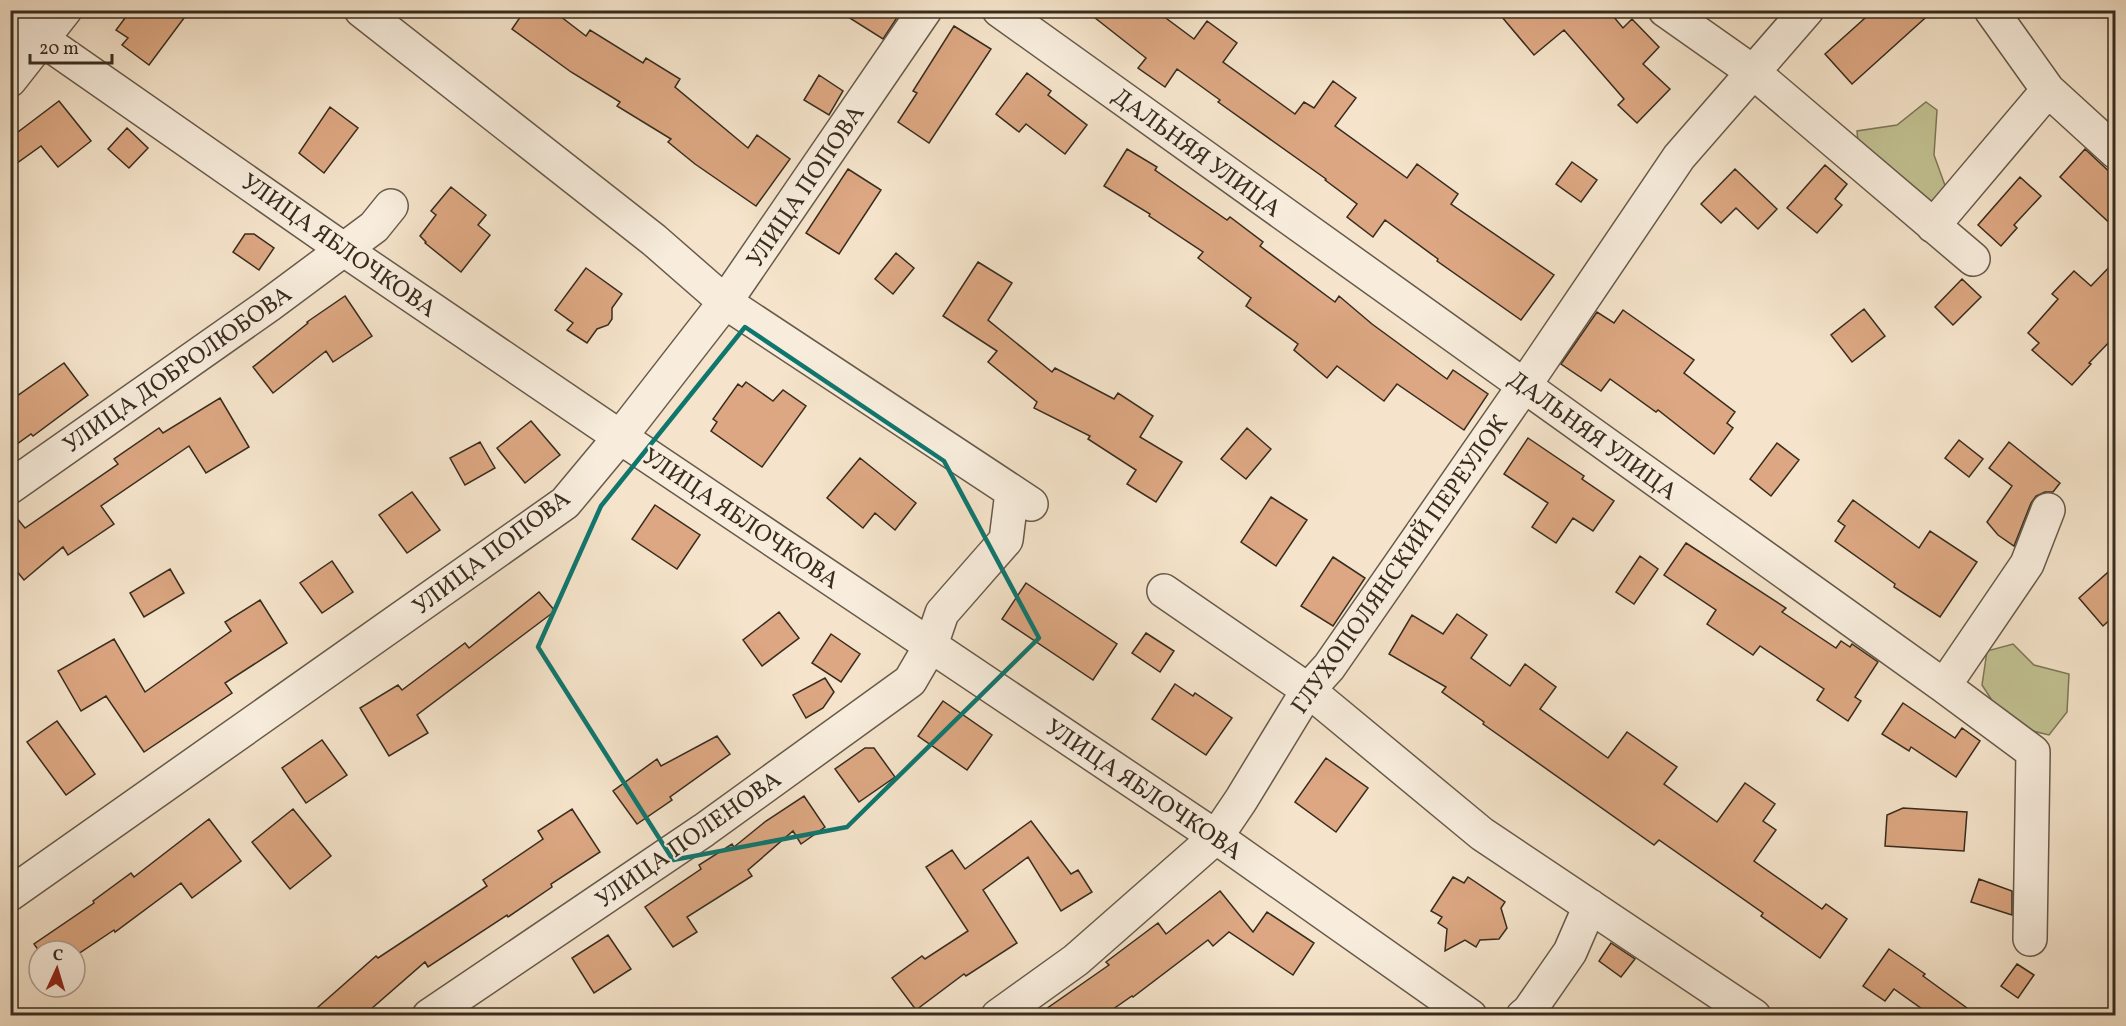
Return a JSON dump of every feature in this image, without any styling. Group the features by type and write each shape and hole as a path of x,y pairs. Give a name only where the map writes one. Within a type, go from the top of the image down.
{"street":[{"path":"10,80 65,10"},
{"path":"361,10 654,240 725,303"},
{"name":"УЛИЦА ПОПОВА","path":"10,894 565,503 725,303 925,10"},
{"name":"ДАЛЬНЯЯ УЛИЦА","path":"999,10 2033,752 2030,939"},
{"path":"1665,10 1753,72 1973,259"},
{"name":"ГЛУХОПОЛЯНСКИЙ ПЕРЕУЛОК","path":"998,1016 1076,960 1216,837 1308,690 1329,667 1679,157 1807,10"},
{"path":"1991,10 2048,90 2115,152"},
{"name":"УЛИЦА ЯБЛОЧКОВА","path":"10,23 43,40 343,249 1216,837 1470,1016"},
{"path":"1933,226 2048,90"},
{"name":"УЛИЦА ДОБРОЛЮБОВА","path":"10,487 269,305 374,227 391,206"},
{"name":"УЛИЦА ПОЛЕНОВА","path":"429,1016 704,830 910,681 931,645 942,613 1006,540 1021,498 725,303"},
{"path":"1944,686 2027,564 2048,510"},
{"path":"1164,591 1308,690 1482,834 1754,1016"},
{"path":"1523,1016 1529,1011 1570,952 1590,906"}],"highlighted area":[{"path":"745,327 944,461 1039,638 847,827 673,860 538,647 601,506"}],"green space":[{"path":"1926,102 1937,110 1934,155 1951,202 1925,210 1859,154 1857,131 1897,125"},
{"path":"2013,644 2034,665 2069,674 2067,712 2049,735 2008,725 1982,685 1987,651"}],"building":[{"path":"131,10 190,10 149,65 122,45 128,38 116,30"},
{"path":"525,10 552,10 586,36 590,30 643,63 646,58 680,79 675,87 748,148 757,135 790,159 756,206 695,164 668,142 671,139 617,106 620,102 571,72 512,29"},
{"path":"837,10 902,10 883,39"},
{"path":"1085,10 1155,10 1194,39 1207,21 1237,43 1223,62 1295,114 1304,102 1314,108 1333,81 1356,98 1335,126 1407,178 1417,164 1458,194 1451,204 1554,275 1521,320 1437,261 1438,259 1385,220 1373,237 1347,217 1357,204 1326,179 1218,102 1220,100 1177,69 1165,87 1138,68 1146,58"},
{"path":"1496,10 1608,10 1623,28 1632,19 1659,47 1643,64 1670,89 1637,123 1618,105 1624,99 1564,30 1534,55"},
{"path":"1874,10 1934,10 1852,84 1825,54"},
{"path":"954,26 991,49 929,143 898,122 917,93 913,91"},
{"path":"1027,73 1051,91 1048,95 1087,125 1065,154 1026,124 1019,132 996,114"},
{"path":"819,75 843,91 829,115 804,100"},
{"path":"59,101 91,141 58,167 41,146 10,168 10,138"},
{"path":"330,107 358,128 324,173 299,153"},
{"path":"127,128 148,148 129,168 108,149"},
{"path":"1127,149 1157,167 1155,170 1227,220 1230,217 1263,242 1260,246 1335,302 1339,296 1372,324 1447,379 1453,370 1488,394 1464,430 1397,384 1384,401 1337,366 1327,378 1294,350 1298,344 1246,306 1251,298 1198,258 1203,252 1149,216 1150,214 1104,186"},
{"path":"2085,149 2115,177 2115,228 2060,177"},
{"path":"1572,162 1597,180 1581,202 1556,184"},
{"path":"1825,165 1847,184 1835,199 1842,205 1817,233 1787,208"},
{"path":"848,169 881,190 839,254 806,233"},
{"path":"1735,169 1777,209 1758,229 1736,208 1721,223 1701,204"},
{"path":"2020,177 2041,196 2014,225 2017,228 2001,246 1978,225"},
{"path":"451,187 486,215 478,225 490,235 461,272 425,243 420,236 436,215 431,211"},
{"path":"245,234 254,234 274,248 259,270 233,252"},
{"path":"896,253 914,268 893,294 875,279"},
{"path":"2115,261 2115,336 2072,385 2032,350 2039,343 2028,333 2058,299 2052,294 2074,271 2091,286"},
{"path":"978,262 1012,283 988,320 1052,372 1055,368 1114,399 1118,393 1153,416 1140,437 1182,462 1156,502 1127,484 1136,470 1088,439 1090,436 1034,408 1037,402 988,362 997,351 943,316"},
{"path":"586,268 622,294 612,308 612,319 608,325 597,329 587,343 567,330 573,323 555,310"},
{"path":"1962,279 1981,297 1953,325 1935,307"},
{"path":"345,296 372,336 333,362 326,351 273,393 253,367 307,322"},
{"path":"1864,309 1885,336 1852,362 1831,335"},
{"path":"1623,310 1694,360 1684,373 1735,412 1727,423 1733,428 1714,454 1658,410 1656,412 1610,379 1601,391 1561,364 1597,312 1614,323"},
{"path":"64,363 88,395 33,436 31,434 10,449 10,401"},
{"path":"746,382 773,401 783,390 806,406 762,467 711,431 717,422 713,419 738,384 742,387"},
{"path":"220,398 249,447 206,473 189,446 101,506 114,524 68,555 63,547 24,580 10,563 10,510 25,528 118,464 114,459 159,428 163,433"},
{"path":"531,421 560,455 525,483 497,448"},
{"path":"1247,428 1271,449 1246,479 1221,459"},
{"path":"1528,438 1584,476 1582,479 1614,501 1593,531 1573,518 1556,543 1532,527 1548,503 1504,474"},
{"path":"1959,440 1983,459 1969,477 1945,458"},
{"path":"480,442 495,468 465,485 450,458"},
{"path":"2009,442 2060,483 2053,492 2045,492 2036,496 2014,546 1998,535 1987,522 2012,486 1989,468"},
{"path":"1777,443 1799,460 1771,496 1750,479"},
{"path":"860,458 916,503 895,530 875,513 863,528 827,498"},
{"path":"412,492 440,530 407,553 379,515"},
{"path":"1271,497 1307,520 1276,566 1241,542"},
{"path":"1853,500 1919,548 1930,531 1977,562 1940,617 1894,587 1895,584 1835,541 1845,526 1838,521"},
{"path":"655,505 700,535 677,569 632,539"},
{"path":"1686,543 1786,608 1782,612 1836,648 1841,641 1850,647 1852,644 1878,662 1855,697 1861,701 1848,721 1817,700 1824,689 1760,646 1753,655 1707,624 1716,610 1664,575"},
{"path":"1640,556 1658,569 1634,604 1616,592"},
{"path":"1333,557 1365,578 1333,626 1301,606"},
{"path":"332,561 353,592 322,613 300,583"},
{"path":"2115,566 2115,615 2103,626 2079,598"},
{"path":"170,569 184,593 144,617 130,593"},
{"path":"1026,583 1117,644 1093,680 1002,619"},
{"path":"539,592 555,611 417,715 428,733 389,756 360,708 398,685 402,690 465,643 469,648"},
{"path":"260,600 287,643 225,683 232,693 144,752 106,696 81,711 58,671 114,639 145,692 231,631 225,622"},
{"path":"779,612 799,638 762,666 743,640"},
{"path":"1457,614 1487,635 1471,658 1510,686 1525,664 1556,687 1540,709 1608,758 1627,732 1677,767 1664,784 1717,822 1745,783 1775,804 1763,821 1776,830 1754,861 1822,909 1826,904 1847,919 1820,958 1761,916 1763,913 1659,840 1654,845 1483,724 1484,722 1442,692 1446,687 1389,654 1412,615 1443,634"},
{"path":"1146,633 1174,651 1160,672 1132,653"},
{"path":"831,634 860,654 841,682 812,663"},
{"path":"825,678 834,692 823,708 806,718 793,695"},
{"path":"1175,684 1193,696 1195,693 1232,718 1206,755 1152,719"},
{"path":"943,701 992,735 967,770 918,736"},
{"path":"1903,703 1955,738 1962,728 1980,741 1956,777 1911,747 1909,751 1882,734"},
{"path":"57,721 95,774 66,795 27,742"},
{"path":"717,736 730,754 670,797 672,800 637,824 613,791 657,759 661,766"},
{"path":"322,740 347,775 306,803 282,768"},
{"path":"865,748 874,748 895,777 859,802 835,769"},
{"path":"1326,758 1368,788 1336,832 1295,802"},
{"path":"804,796 825,827 801,844 793,831 748,870 752,876 687,917 697,932 673,947 645,907 701,869 699,865 732,844 734,847 766,821"},
{"path":"1903,808 1967,812 1964,851 1885,846 1887,815"},
{"path":"293,809 331,856 290,889 252,842"},
{"path":"572,809 600,852 551,884 552,887 508,917 507,915 428,967 425,962 363,1016 308,1016 376,956 378,958 487,886 483,880 543,839 538,831"},
{"path":"209,819 241,861 192,898 181,883 115,932 114,930 87,948 87,939 41,939 94,903 93,901 131,873 134,877"},
{"path":"1031,821 1071,874 1078,870 1092,892 1061,911 1028,857 983,890 1017,943 966,976 964,974 916,1010 892,978 922,956 925,959 968,931 926,867 952,850 965,869"},
{"path":"1453,877 1464,883 1468,877 1505,902 1501,908 1507,928 1499,939 1480,940 1476,947 1465,940 1445,951 1447,929 1438,923 1442,917 1431,911"},
{"path":"1979,879 2012,891 2012,915 1971,902"},
{"path":"1220,891 1253,932 1267,912 1314,943 1293,975 1229,932 1213,946 1208,940 1133,997 1103,1016 1036,1016 1109,965 1106,962 1158,923 1166,934"},
{"path":"608,935 631,969 594,993 572,958"},
{"path":"1611,943 1635,959 1621,977 1599,961"},
{"path":"1889,949 1978,1016 1932,1016 1894,989 1885,1001 1863,986"},
{"path":"2017,964 2034,975 2018,998 2001,986"}]}
